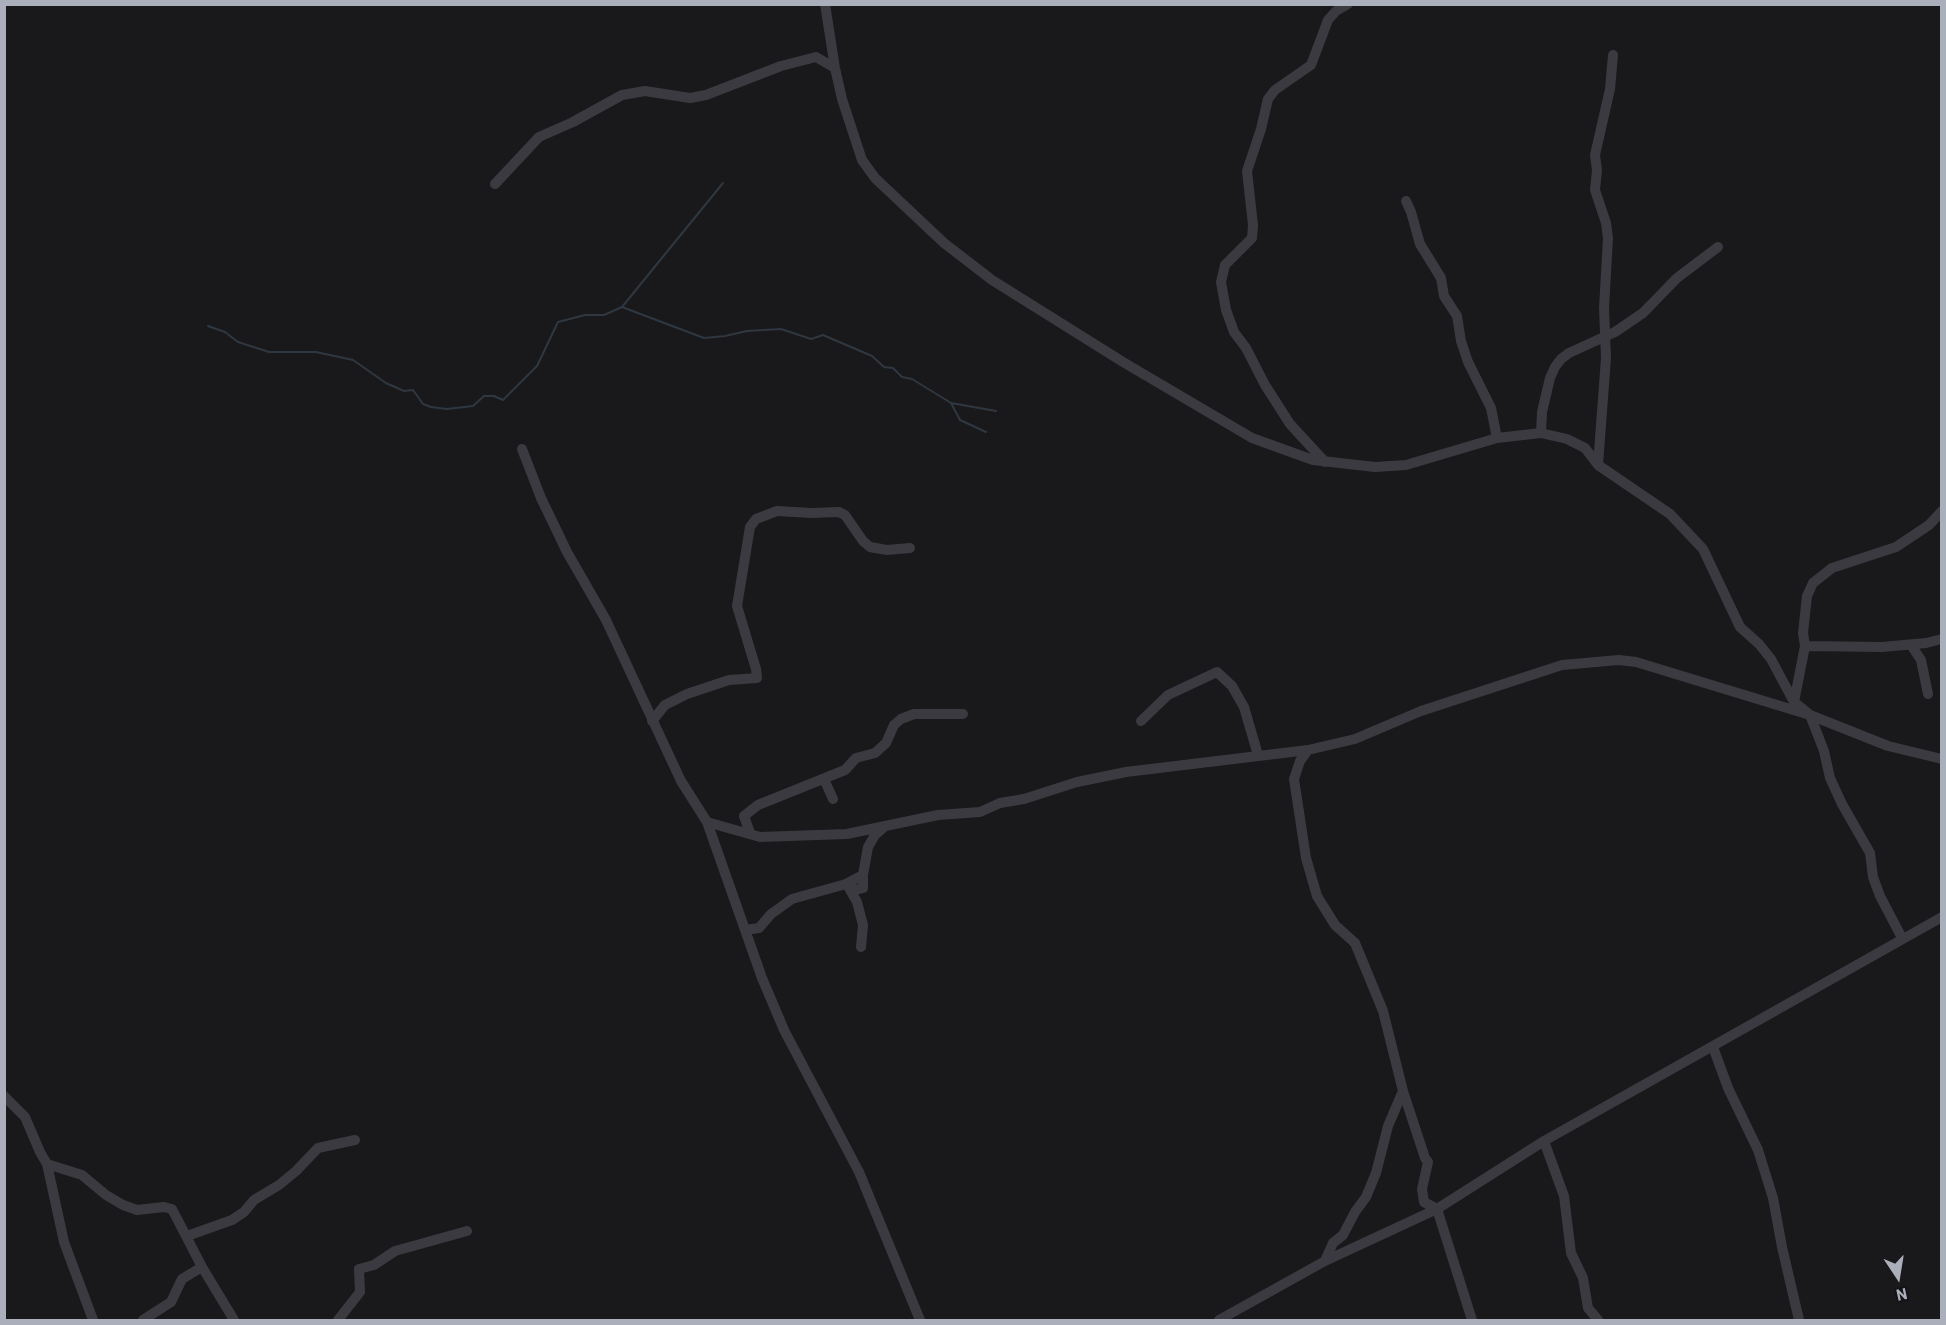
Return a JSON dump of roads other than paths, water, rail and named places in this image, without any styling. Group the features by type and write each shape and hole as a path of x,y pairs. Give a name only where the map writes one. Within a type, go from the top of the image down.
{"street":[{"path":"825,4 842,99 862,160 875,178 944,243 992,280 1045,314 1252,438 1313,460 1375,467 1406,465 1497,438 1541,433 1567,439 1585,448 1598,465 1670,514 1703,549 1740,627 1759,644 1771,659 1794,702 1809,714 1824,751 1830,778 1870,853 1873,877 1880,896 1902,938"},
{"path":"1325,462 1290,424 1265,385 1246,348 1234,332 1226,310 1221,282 1225,265 1252,238 1253,225 1247,171 1268,99 1275,90 1311,65 1328,20 1336,10 1348,4"},
{"path":"1598,465 1606,358 1604,308 1608,238 1606,223 1595,190 1597,170 1595,155 1610,89 1613,55"},
{"path":"495,184 539,137 573,122 622,95 645,91 690,98 706,95 782,66 816,57 835,68"},
{"path":"1406,201 1420,244 1441,278 1444,296 1457,316 1461,341 1468,362 1491,408 1497,438"},
{"path":"1541,433 1542,412 1555,367 1569,353 1605,337 1643,313 1677,278 1718,247"},
{"path":"522,449 540,498 606,621 681,781 707,822 762,978 784,1030 860,1172 920,1320"},
{"path":"652,721 665,705 687,694 729,680 757,678 737,606 750,527 756,519 777,511 839,512 845,515 863,542 870,547 887,550 910,548"},
{"path":"1794,702 1805,646 1803,633 1807,596 1813,583 1832,568 1896,547 1929,525 1941,511"},
{"path":"1805,646 1882,647 1911,645 1941,639"},
{"path":"1911,645 1921,660 1928,694"},
{"path":"707,822 760,837 847,834 938,815 980,812 1000,803 1024,799 1077,782 1126,772 1308,750 1355,739 1421,711 1562,665 1602,660 1636,662 1809,714 1888,746 1941,759"},
{"path":"1141,721 1168,695 1217,672 1232,686 1244,707 1258,755"},
{"path":"728,829 758,805 845,770 856,758 880,750 886,743 894,725 901,719 914,714 963,714"},
{"path":"1308,750 1300,760 1294,779 1306,858 1317,896 1335,925 1355,944 1385,1016 1403,1091 1428,1162 1422,1189 1424,1202 1437,1209 1472,1320"},
{"path":"824,779 833,799"},
{"path":"744,816 750,833"},
{"path":"747,935 759,928 771,914 792,899 849,888 863,888 865,860 870,843 886,825"},
{"path":"849,888 863,925 861,947"},
{"path":"1219,1320 1325,1261 1437,1209 1544,1141 1941,917"},
{"path":"1713,1047 1728,1088 1758,1150 1770,1189 1799,1320"},
{"path":"1325,1261 1333,1243 1343,1235 1354,1212 1366,1197 1376,1173 1388,1126 1403,1091"},
{"path":"4,1096 25,1117 47,1164 64,1242 93,1320"},
{"path":"186,1236 232,1220 244,1212 254,1200 279,1185 296,1171 318,1148 355,1140"},
{"path":"1544,1141 1564,1196 1571,1253 1583,1278 1588,1308 1598,1320"},
{"path":"47,1164 82,1175 106,1195 123,1205 137,1210 164,1207 172,1209 202,1267 234,1320"},
{"path":"338,1320 360,1292 359,1269 374,1265 400,1249 467,1231"},
{"path":"143,1320 171,1302 182,1279 202,1267"},
{"path":"1239,1309 1244,1320"}],"waterway":[{"path":"208,326 225,332 238,342 269,352 316,352 353,360 386,383 404,391 413,390 423,404 431,407 447,409 473,406 484,396 494,396 503,400 537,366 558,322 585,315 604,315 622,307 723,183"},
{"path":"622,307 704,338 747,331 781,329 811,339 823,335 872,356 884,367 893,368 902,377 912,379 951,403 996,411"},
{"path":"951,403 960,420 986,432"}]}
